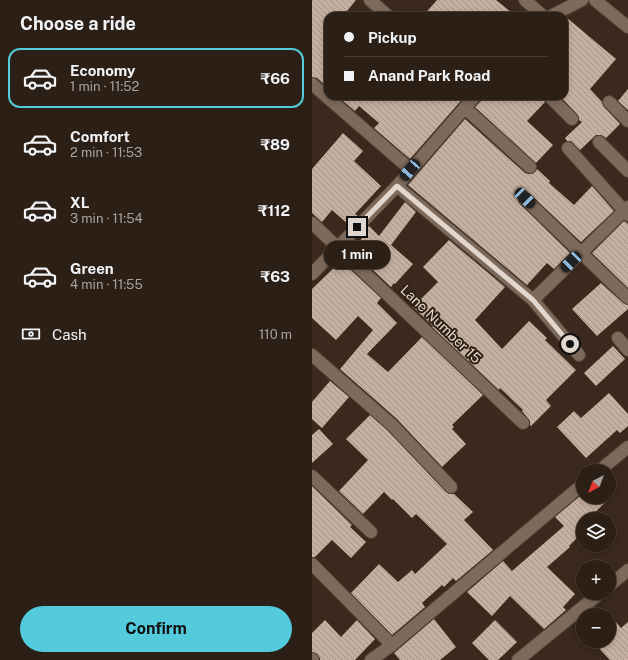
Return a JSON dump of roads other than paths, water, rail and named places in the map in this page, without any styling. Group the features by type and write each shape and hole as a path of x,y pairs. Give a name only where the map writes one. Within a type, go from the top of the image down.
{"street":[{"path":"370,0 384,12"},
{"path":"525,0 538,12"},
{"path":"559,12 582,0"},
{"path":"595,0 628,28"},
{"path":"312,84 324,95"},
{"path":"330,100 410,170"},
{"path":"312,274 397,186 472,100"},
{"path":"553,100 572,119"},
{"path":"609,102 628,120"},
{"path":"465,108 530,167"},
{"path":"599,142 628,171"},
{"path":"533,300 627,211 568,148"},
{"path":"397,186 533,300 579,356"},
{"path":"525,198 628,298"},
{"name":"Lane Number 15","path":"312,223 523,423"},
{"path":"618,338 628,350"},
{"path":"312,355 392,425 451,487"},
{"path":"607,464 628,447"},
{"path":"312,476 371,532"},
{"path":"371,660 392,645 576,490"},
{"path":"312,564 392,645"},
{"path":"616,580 628,570"},
{"path":"518,660 591,600"}]}
